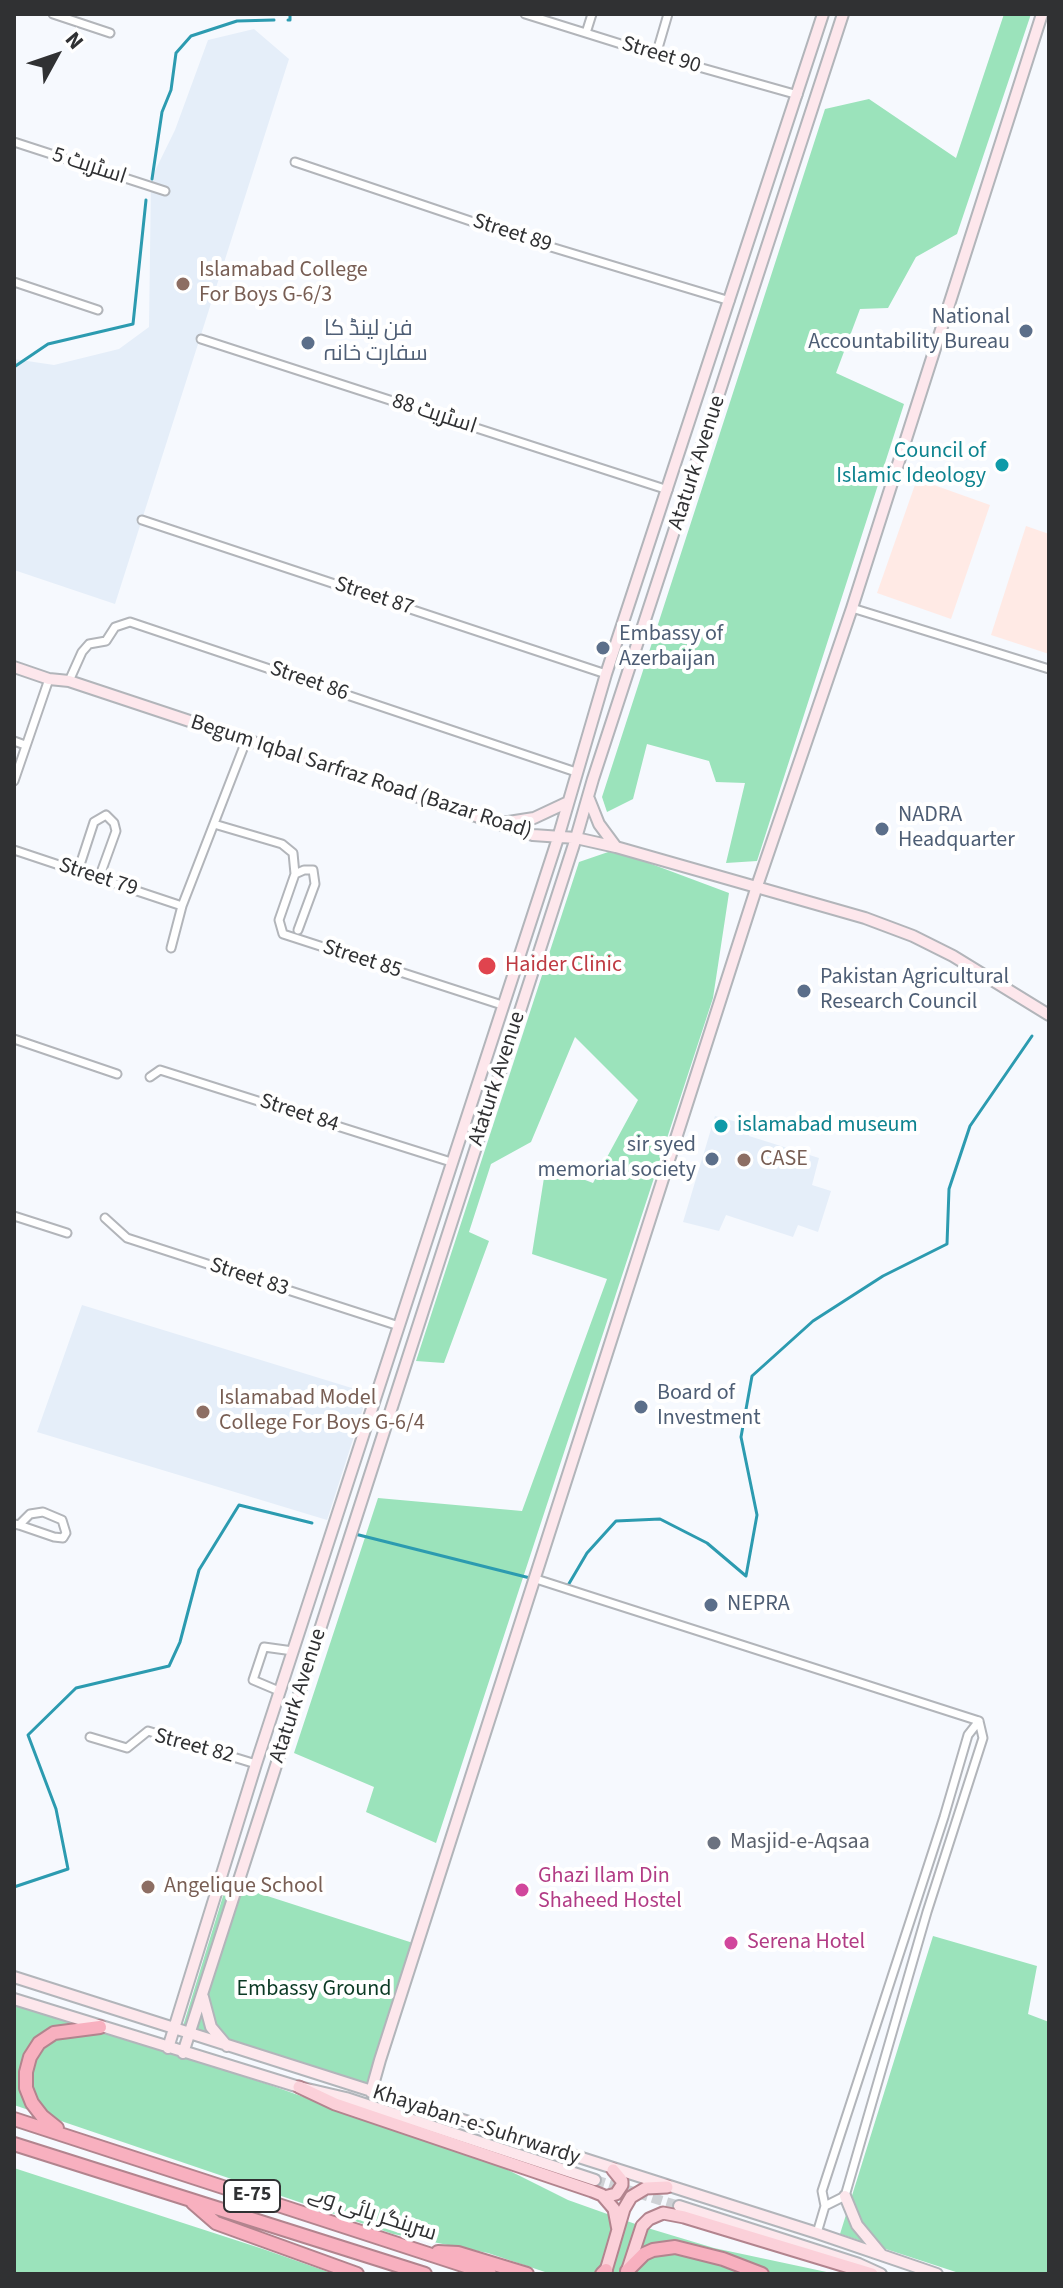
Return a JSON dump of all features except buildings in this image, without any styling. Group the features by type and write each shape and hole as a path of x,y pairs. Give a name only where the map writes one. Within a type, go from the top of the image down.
{"highway":[{"path":"69,2136 51,2124 32,2103 26,2088 30,2057 39,2043 54,2033 100,2027"},
{"name":"سرینگر ہائی وے","path":"14,2119 490,2274"},
{"name":"سرینگر ہائی وے","path":"14,2144 425,2274"},
{"path":"190,2199 216,2223 357,2274"},
{"path":"627,2272 644,2254 675,2247 723,2259 762,2274"},
{"path":"419,2251 458,2253 527,2274"}],"main road":[{"path":"299,2087 335,2104 532,2169 604,2197 614,2209 618,2230"},
{"path":"604,2197 616,2194 622,2185 613,2170"},
{"path":"604,2273 624,2209 631,2197 646,2188 667,2187"},
{"path":"627,2272 642,2226 663,2213 682,2212 872,2274"}],"street":[{"path":"53,14 67,16 110,33"},
{"name":"Street 90","path":"525,14 798,95"},
{"path":"586,33 592,14"},
{"path":"656,55 668,14"},
{"name":"Ataturk Avenue","path":"168,2048 279,1691 558,838 606,674 823,14"},
{"name":"Ataturk Avenue","path":"183,2053 843,14"},
{"path":"371,2092 757,886 852,608 1042,14"},
{"name":"اسٹریٹ 5","path":"14,142 165,191"},
{"name":"Street 89","path":"295,162 521,238 730,301"},
{"path":"14,282 98,310"},
{"name":"اسٹریٹ 88","path":"201,339 668,490"},
{"path":"717,340 735,346"},
{"name":"Street 87","path":"142,520 606,674"},
{"path":"852,608 1049,669"},
{"name":"Street 86","path":"69,681 89,644 106,641 115,627 130,622 576,772"},
{"name":"Begum Iqbal Sarfraz Road (Bazar Road)","path":"14,667 49,679 69,681 533,835 576,838 616,847 865,918 913,936 953,956 1049,1015"},
{"path":"14,781 49,679"},
{"path":"14,741 25,745"},
{"path":"171,948 182,906 246,741"},
{"path":"588,797 599,824 616,847"},
{"path":"496,823 534,818 566,803"},
{"path":"78,871 94,822 106,815 114,823 116,831 99,878"},
{"path":"214,824 282,844 293,853 295,874 313,870 315,884 298,930"},
{"name":"Street 79","path":"14,850 182,906"},
{"name":"Street 85","path":"295,874 279,920 283,934 502,1005"},
{"path":"14,1039 117,1074"},
{"name":"Street 84","path":"150,1077 160,1070 451,1162"},
{"path":"14,1216 67,1233"},
{"name":"Street 83","path":"105,1218 127,1238 399,1326"},
{"path":"386,1365 404,1369"},
{"path":"43,1512 62,1520 66,1533 63,1538 16,1524 30,1514 43,1512"},
{"path":"536,1579 979,1721"},
{"path":"279,1691 253,1680 264,1647 293,1651"},
{"path":"817,2233 825,2206 822,2191 968,1735 979,1721"},
{"path":"883,2256 857,2225 845,2196 927,1912 983,1738 979,1721"},
{"name":"Street 82","path":"90,1737 127,1748 148,1731 256,1764"},
{"path":"913,1908 927,1912"},
{"path":"907,1928 923,1933"},
{"name":"Khayaban-e-Suhrwardy","path":"14,1977 937,2274"},
{"path":"203,1991 211,2027 227,2046"},
{"path":"14,1999 183,2053 346,2098 595,2180"},
{"path":"825,2206 845,2196"},
{"path":"682,2212 845,2260 881,2274"}],"shaded area":[{"name":"Islamabad College For Boys G-6/3","path":"254,29 289,59 115,604 14,570 14,359 54,365 119,349 149,327 151,179 175,130 208,40"},
{"path":"917,479 990,505 951,619 877,593"},
{"path":"1026,526 1049,534 1049,654 991,635"},
{"path":"715,1116 752,1126 749,1136 819,1158 812,1185 831,1191 818,1232 798,1225 793,1237 726,1215 719,1231 683,1222"},
{"name":"Islamabad Model College For Boys G-6/4","path":"82,1305 368,1393 327,1520 37,1432"}],"green space":[{"path":"1004,14 1031,14 957,234 916,257 888,308 860,309 836,373 904,404 757,861 726,863 745,783 716,782 709,761 647,744 633,799 607,812 602,797 825,109 869,99 956,158"},
{"path":"614,850 729,893 713,998 436,1843 366,1812 374,1787 294,1753 378,1498 522,1511 607,1279 532,1254 546,1165 593,1183 638,1100 575,1037 531,1142 491,1164 469,1232 489,1241 444,1363 416,1361 579,862"},
{"name":"Embassy Ground","path":"227,1883 413,1943 366,2087 183,2026"},
{"path":"933,1936 1037,1966 1028,2014 1049,2022 1049,2274 962,2274 840,2234"},
{"path":"14,2003 270,2085 506,2169 568,2200 641,2226 714,2248 836,2274 551,2274 488,2253 393,2234 14,2105"},
{"path":"14,2168 263,2249 334,2274 14,2274"}],"waterway":[{"path":"288,20 290,14"},
{"path":"152,179 162,112 171,90 176,53 191,36 237,21 274,20"},
{"path":"14,367 48,344 133,324 146,200"},
{"path":"564,1586 567,1587 587,1553 616,1521 660,1519 707,1543 746,1576 757,1515 741,1437 752,1376 813,1321 883,1276 947,1244 949,1189 970,1126 1032,1036"},
{"path":"14,1887 68,1869 56,1809 28,1735 76,1688 169,1666 180,1642 199,1570 239,1505 312,1523"},
{"path":"355,1534 534,1579"}],"tunnel":[{"path":"595,2180 679,2206"}],"place":[{"name":"Islamabad College For Boys G-6/3","path":"183,284"},
{"name":"National Accountability Bureau","path":"1026,331"},
{"name":"فن لینڈ کا سفارت خانہ","path":"308,343"},
{"name":"Council of Islamic Ideology","path":"1002,465"},
{"name":"Embassy of Azerbaijan","path":"603,648"},
{"name":"NADRA Headquarter","path":"882,829"},
{"name":"Haider Clinic","path":"487,966"},
{"name":"Pakistan Agricultural Research Council","path":"804,991"},
{"name":"islamabad museum","path":"721,1126"},
{"name":"sir syed memorial society","path":"712,1159"},
{"name":"CASE","path":"744,1160"},
{"name":"Board of Investment","path":"641,1407"},
{"name":"Islamabad Model College For Boys G-6/4","path":"203,1412"},
{"name":"NEPRA","path":"711,1605"},
{"name":"Masjid-e-Aqsaa","path":"714,1843"},
{"name":"Angelique School","path":"148,1887"},
{"name":"Ghazi Ilam Din Shaheed Hostel","path":"522,1890"},
{"name":"Serena Hotel","path":"731,1943"}]}
